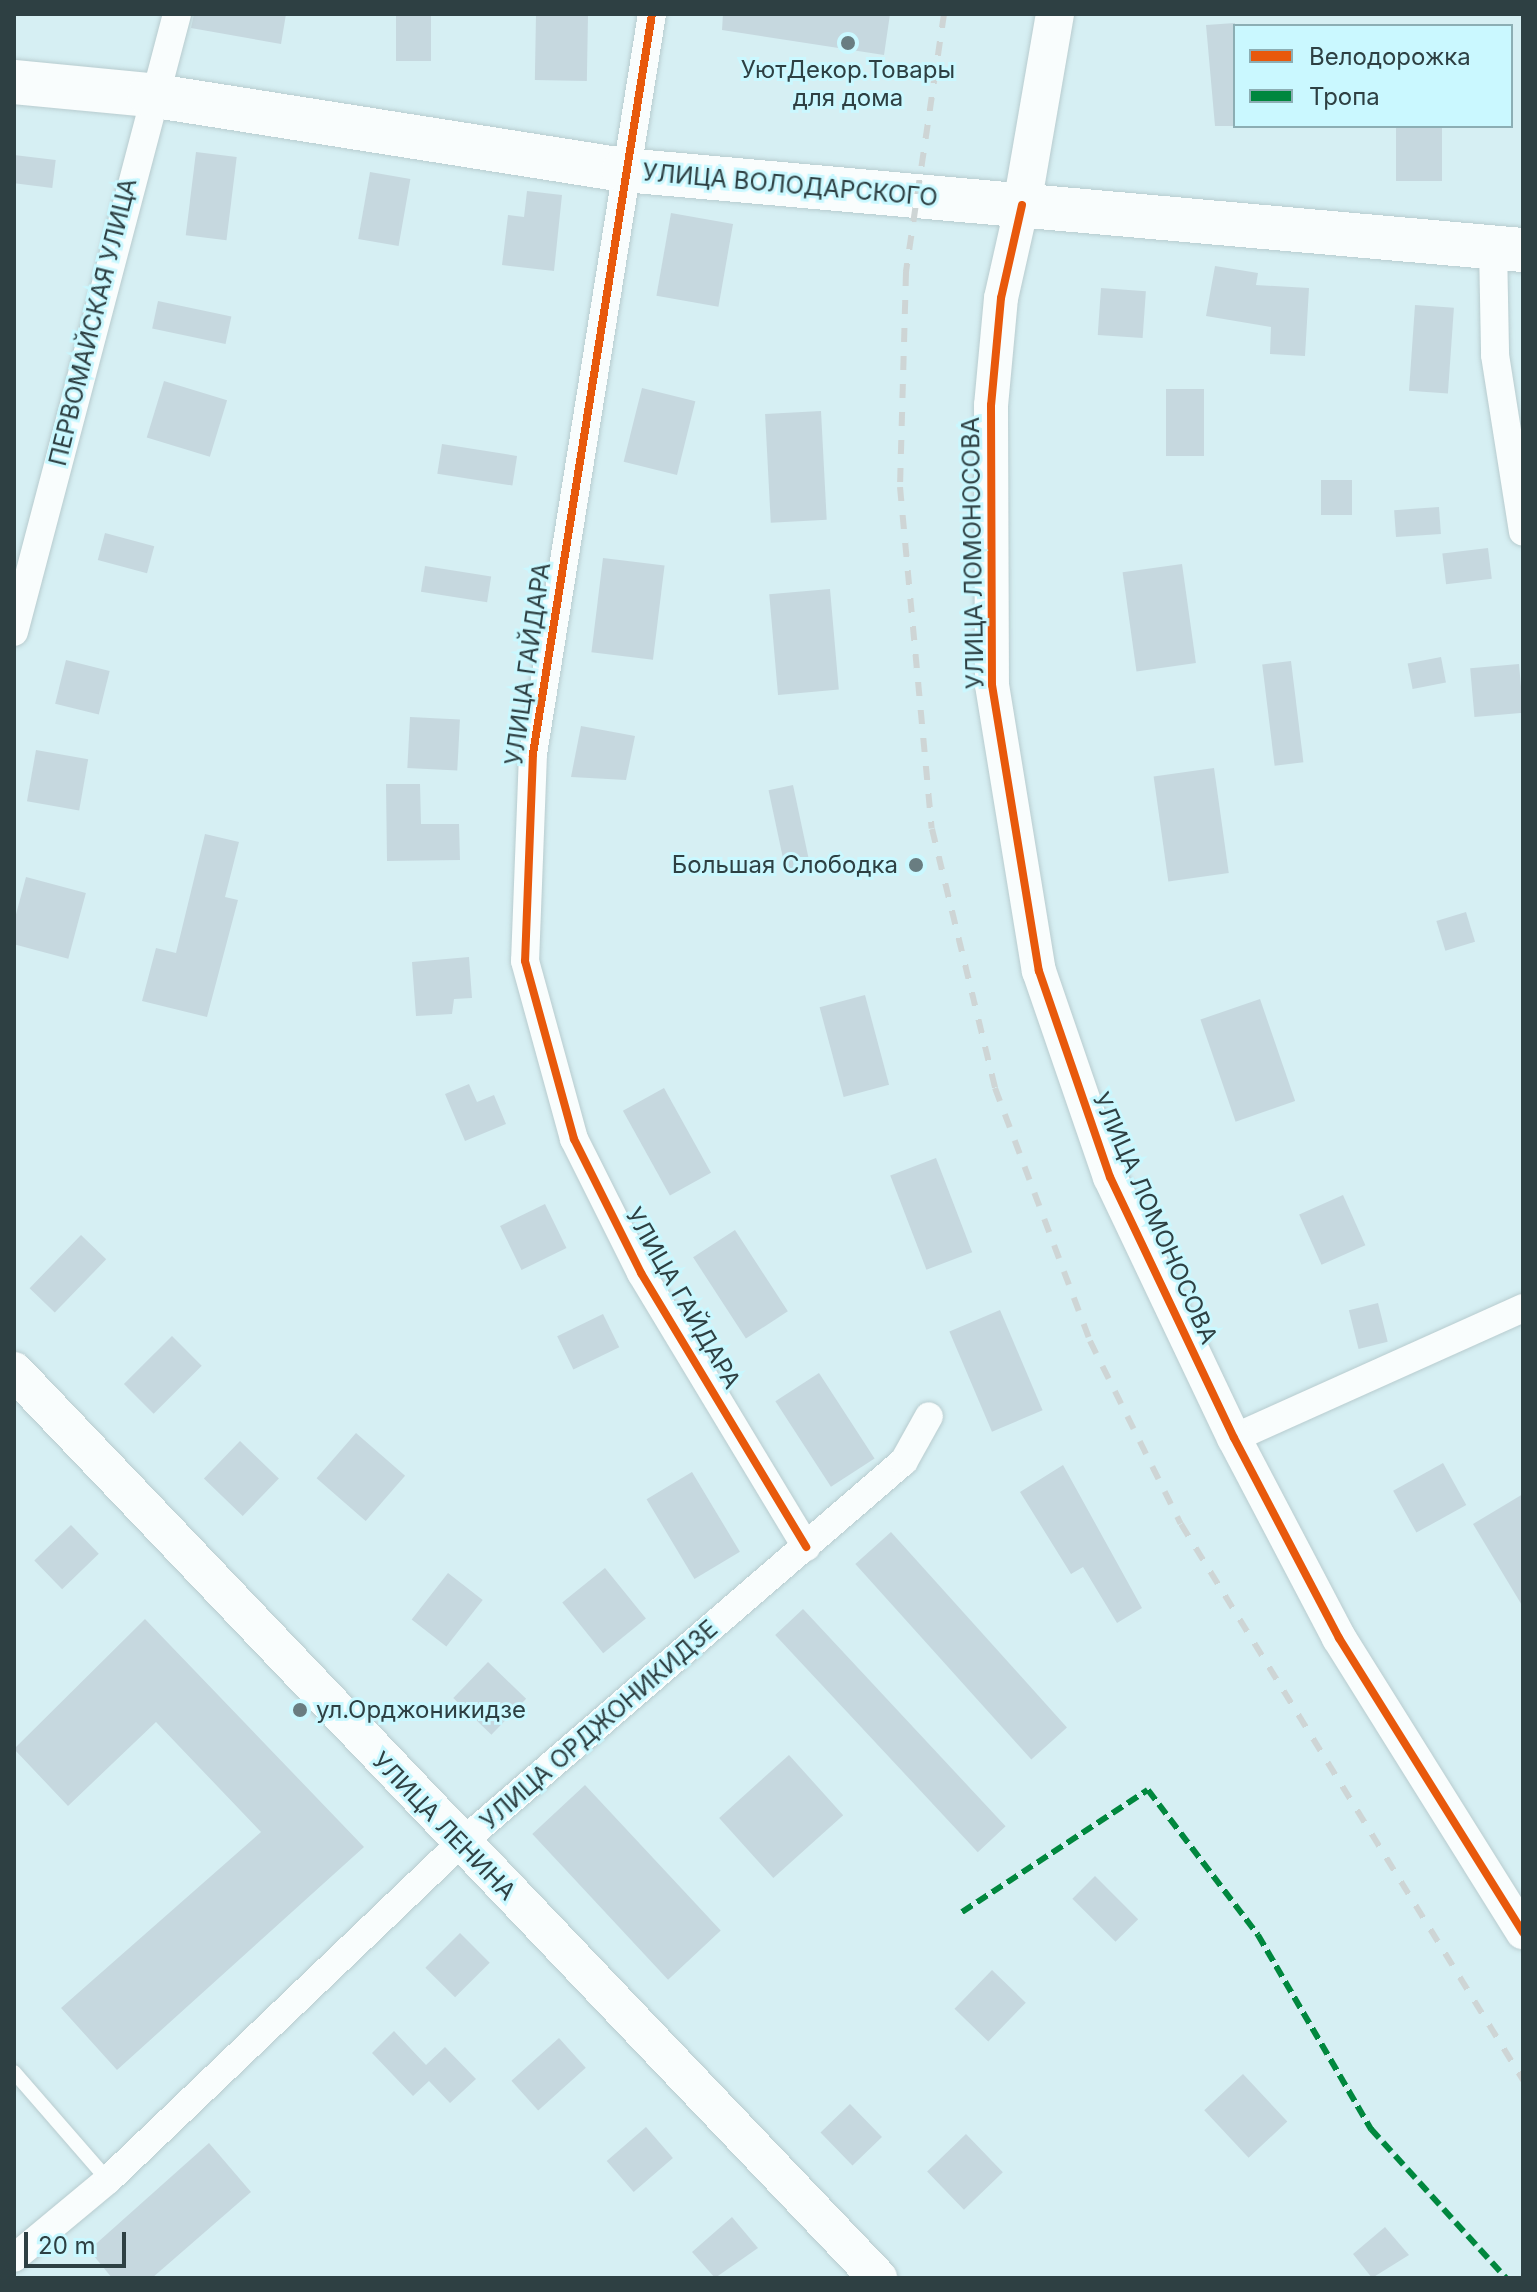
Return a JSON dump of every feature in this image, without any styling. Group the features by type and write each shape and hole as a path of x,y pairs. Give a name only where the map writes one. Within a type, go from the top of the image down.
{"main road":[{"name":"УЛИЦА ЛОМОНОСОВА","path":"1022,205 1055,14"},
{"name":"УЛИЦА ВОЛОДАРСКОГО","path":"14,82 150,95 624,170 1508,248"},
{"name":"УЛИЦА ЛЕНИНА","path":"14,1371 460,1844 878,2278"}],"street":[{"name":"ПЕРВОМАЙСКАЯ УЛИЦА","path":"14,632 150,95 177,14"},
{"name":"УЛИЦА ГАЙДАРА","path":"652,14 624,170 533,754 525,961 574,1139 641,1273 806,1547"},
{"name":"УЛИЦА ЛОМОНОСОВА","path":"1022,205 1001,298 988,495 992,685 1018,869 1069,1070 1110,1177 1234,1438 1339,1638 1523,1932"},
{"path":"1508,248 1495,355 1523,532"},
{"path":"1234,1438 1523,1308"},
{"name":"УЛИЦА ОРДЖОНИКИДЗЕ","path":"14,2258 108,2180 460,1844 904,1461 929,1416"}],"lane":[{"path":"14,2072 108,2180"}],"building":[{"path":"194,14 286,14 281,44 191,28"},
{"path":"396,14 431,14 431,61 396,61"},
{"path":"536,14 588,15 587,81 535,80"},
{"name":"УютДекор.Товары для дома","path":"723,14 890,14 884,55 722,30"},
{"path":"1235,23 1233,126 1215,126 1206,25"},
{"path":"1396,128 1442,128 1442,181 1396,181"},
{"path":"196,152 237,157 226,240 186,235"},
{"path":"14,155 56,160 52,188 14,183"},
{"path":"370,172 410,179 399,246 358,239"},
{"path":"527,191 562,195 554,271 502,265 508,215 524,217"},
{"path":"671,213 733,224 718,307 656,296"},
{"path":"1215,266 1258,273 1256,285 1309,288 1305,356 1270,354 1271,327 1206,316"},
{"path":"1101,288 1146,291 1143,338 1098,335"},
{"path":"158,301 231,317 226,344 152,328"},
{"path":"1415,305 1454,308 1448,394 1409,391"},
{"path":"164,381 227,400 210,457 147,437"},
{"path":"642,388 695,401 677,475 624,462"},
{"path":"1166,389 1204,389 1204,456 1166,456"},
{"path":"821,411 827,520 771,523 765,414"},
{"path":"442,444 517,456 512,486 437,474"},
{"path":"1321,480 1352,480 1352,515 1321,515"},
{"path":"1439,507 1441,534 1396,537 1394,510"},
{"path":"105,533 154,546 147,573 98,560"},
{"path":"1488,548 1492,579 1446,584 1442,554"},
{"path":"603,558 665,566 653,660 591,652"},
{"path":"1182,564 1196,663 1137,671 1123,572"},
{"path":"425,566 491,576 487,602 421,592"},
{"path":"830,589 839,690 778,695 769,594"},
{"path":"1441,657 1446,683 1413,689 1408,663"},
{"path":"66,660 110,671 99,715 55,704"},
{"path":"1291,661 1303,762 1275,766 1262,665"},
{"path":"1519,664 1523,713 1474,717 1470,668"},
{"path":"410,717 460,720 457,771 407,768"},
{"path":"581,726 635,736 626,780 571,777"},
{"path":"36,750 88,759 79,810 27,801"},
{"path":"1214,768 1229,873 1168,881 1154,776"},
{"path":"386,784 420,784 421,824 459,824 460,860 387,861"},
{"path":"793,785 810,865 786,870 769,790"},
{"path":"205,834 239,842 225,897 238,900 207,1017 142,1001 156,948 176,953"},
{"path":"26,877 86,893 68,959 14,944 14,922"},
{"path":"1466,912 1475,942 1445,951 1436,921"},
{"path":"469,957 472,998 454,999 452,1014 416,1016 412,962"},
{"path":"865,995 889,1085 844,1097 820,1007"},
{"path":"1260,999 1295,1101 1236,1122 1200,1020"},
{"path":"469,1084 477,1102 494,1095 506,1124 465,1141 445,1094"},
{"path":"664,1088 711,1173 670,1196 623,1111"},
{"path":"936,1158 972,1252 926,1270 890,1176"},
{"path":"1343,1195 1365,1245 1322,1265 1299,1215"},
{"path":"545,1204 566,1248 522,1270 500,1226"},
{"path":"735,1230 788,1311 746,1339 693,1257"},
{"path":"81,1235 106,1259 55,1313 30,1288"},
{"path":"1378,1303 1388,1342 1359,1349 1349,1310"},
{"path":"1000,1310 1043,1410 992,1432 949,1331"},
{"path":"603,1314 619,1347 573,1370 557,1336"},
{"path":"172,1336 202,1366 154,1414 124,1384"},
{"path":"819,1373 875,1459 831,1487 775,1401"},
{"path":"356,1433 405,1476 366,1521 317,1478"},
{"path":"240,1441 279,1479 243,1516 204,1478"},
{"path":"1443,1463 1466,1505 1416,1533 1393,1491"},
{"path":"1063,1465 1142,1608 1117,1623 1083,1567 1071,1574 1020,1492"},
{"path":"692,1472 740,1552 694,1579 647,1499"},
{"path":"1523,1494 1523,1607 1473,1524"},
{"path":"71,1525 99,1554 62,1589 34,1560"},
{"path":"891,1532 1067,1727 1031,1760 855,1564"},
{"path":"605,1568 646,1619 603,1653 562,1603"},
{"path":"448,1573 483,1600 446,1647 412,1619"},
{"path":"803,1609 1006,1826 978,1852 775,1635"},
{"path":"145,1619 364,1847 117,2070 61,2008 261,1832 156,1722 68,1806 14,1749"},
{"path":"488,1662 526,1699 491,1735 453,1698"},
{"path":"789,1755 843,1815 773,1878 719,1818"},
{"path":"585,1785 721,1931 668,1980 532,1834"},
{"path":"1095,1876 1138,1919 1116,1942 1072,1899"},
{"path":"460,1933 490,1963 455,1997 425,1968"},
{"path":"992,1970 1026,2003 988,2041 954,2009"},
{"path":"394,2031 426,2065 445,2047 476,2079 450,2103 429,2081 413,2096 372,2053"},
{"path":"559,2038 586,2068 538,2111 511,2081"},
{"path":"1243,2074 1287,2122 1249,2158 1204,2110"},
{"path":"850,2104 882,2137 852,2166 821,2132"},
{"path":"646,2127 673,2158 634,2192 607,2161"},
{"path":"966,2134 1003,2172 964,2210 927,2172"},
{"path":"209,2143 251,2192 152,2278 112,2278 89,2250"},
{"path":"732,2217 758,2248 715,2278 692,2252"},
{"path":"1385,2227 1409,2255 1372,2278 1353,2254"}],"railway":[{"path":"944,14 906,272 900,487 932,829 995,1088 1090,1341 1181,1524 1523,2080"}],"marked path":[{"path":"962,1912 1148,1790 1258,1935 1371,2129 1506,2278"}],"cycle path":[{"path":"652,14 533,754 525,961 574,1139 641,1273 806,1547"},
{"path":"1022,205 1001,298 991,405 992,685 1039,971 1110,1177 1234,1438 1339,1638 1523,1932"}],"place":[{"name":"УютДекор.Товары для дома","path":"848,43"},
{"name":"Большая Слободка","path":"916,865"},
{"name":"ул.Орджоникидзе","path":"300,1710"}]}
